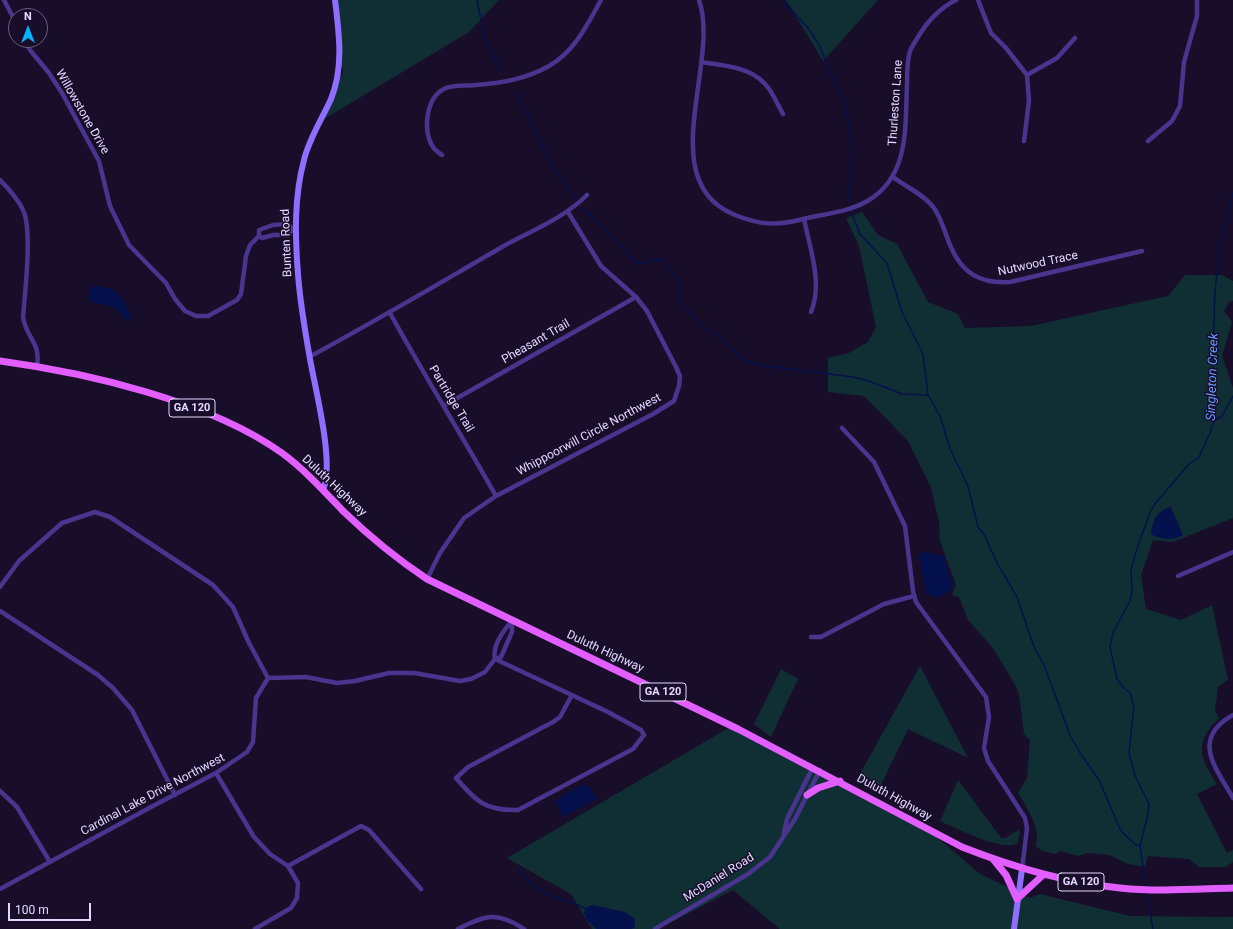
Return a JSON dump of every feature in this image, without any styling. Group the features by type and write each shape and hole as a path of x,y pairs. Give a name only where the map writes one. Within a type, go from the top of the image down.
{"main road":[{"name":"Duluth Highway","path":"0,361 37,366 141,391 234,425 283,454 388,551 427,580 631,676 840,781 924,828 992,859 1043,875 1120,888 1156,890 1233,888"},
{"path":"807,795 818,788 840,781"},
{"path":"992,859 1006,875 1018,899 1043,875"}],"street":[{"name":"Bunten Road","path":"323,490 326,484 326,449 298,276 294,229 299,183 304,158 331,97 339,70 339,32 335,0"},
{"path":"442,155 433,147 427,126 429,106 435,96 446,88 504,83 529,76 550,66 562,57 578,40 601,0"},
{"name":"Thurleston Lane","path":"699,0 702,8 704,32 692,137 696,172 707,195 724,211 752,222 768,224 786,223 854,207 870,199 892,177 903,153 905,142 907,72 910,53 931,19 956,0"},
{"path":"978,0 990,33 1006,48 1027,75 1029,101 1024,141"},
{"path":"1148,141 1172,121 1180,106 1184,62 1197,16 1197,0"},
{"path":"1027,75 1057,58 1075,38"},
{"name":"Willowstone Drive","path":"29,48 49,73 62,93 99,161 110,206 130,245 166,283 175,299 185,311 196,316 208,316 237,300 242,294 246,256 250,245 259,236 259,230 269,227"},
{"path":"701,62 725,65 751,73 764,83 783,114"},
{"name":"Nutwood Trace","path":"892,177 927,200 934,207 958,259 968,272 981,280 994,283 1010,282 1142,251"},
{"path":"0,180 12,192 24,213 28,232 23,317 25,329 33,339 39,355 37,366"},
{"path":"310,357 390,313 533,230 568,212 587,195"},
{"name":"Whippoorwill Circle Northwest","path":"427,580 440,553 464,518 496,496 653,414 674,401 679,386 680,376 654,324 636,297 601,266 568,212"},
{"path":"804,219 817,283 817,294 811,312"},
{"path":"259,236 262,238 271,235 288,235 294,229 288,224 269,227 271,235"},
{"name":"Pheasant Trail","path":"445,406 636,297"},
{"name":"Partridge Trail","path":"390,313 496,496"},
{"path":"842,428 874,462 904,526 916,602 986,697 989,717 984,748 988,761 1025,818 1027,828 1014,929"},
{"path":"0,587 19,561 62,523 95,512 110,517 213,585 233,607 248,643 268,678 306,676 337,683 395,673 414,673 460,681 471,679 485,672 495,659 501,657 512,632 512,621"},
{"path":"1178,576 1233,552"},
{"path":"811,637 821,637 884,604 914,596"},
{"path":"0,611 98,675 113,688 132,710 175,795"},
{"path":"495,659 494,652 504,629 512,621"},
{"path":"495,659 572,695 608,712 641,730 644,735 633,749 518,810 504,810 484,806 456,778 468,768 560,717 572,695"},
{"name":"Cardinal Lake Drive Northwest","path":"0,889 216,773 247,752 253,742 256,698 268,678"},
{"path":"1233,715 1222,721 1213,734 1208,747 1211,761 1233,798"},
{"name":"McDaniel Road","path":"656,929 748,874 770,857 795,819 807,795 816,769"},
{"name":"McDaniel Road","path":"784,834 787,819 816,769"},
{"path":"216,773 254,837 270,854 288,866 298,883 297,898 291,908 255,929"},
{"path":"0,791 17,807 50,862"},
{"path":"288,866 361,826 369,830 421,889"},
{"path":"458,929 481,917 499,916 524,929"}],"green space":[{"path":"333,0 499,0 469,32 324,119 343,72"},
{"path":"786,0 878,0 823,61"},
{"path":"862,212 878,235 897,244 928,302 958,314 965,328 1031,326 1168,296 1185,275 1222,275 1233,281 1233,301 1229,302 1224,311 1232,322 1222,356 1233,388 1233,518 1173,542 1153,540 1141,575 1146,609 1181,620 1212,605 1228,680 1218,687 1215,711 1219,718 1206,735 1202,750 1206,765 1217,784 1197,794 1227,853 1233,850 1233,862 1225,867 1199,867 1189,859 1148,856 1145,867 1128,864 1109,855 1088,853 1078,856 1061,851 1055,854 1042,851 1036,846 1037,838 1035,825 1018,793 1027,778 1030,740 1024,734 1019,694 993,648 968,620 959,597 952,595 956,585 940,541 939,523 931,487 908,441 864,396 828,392 828,358 849,353 868,342 876,327 859,246 846,218"},
{"path":"920,666 968,758 908,729 878,791 856,781"},
{"path":"781,669 798,679 771,737 754,724"},
{"path":"732,726 933,834 980,874 1030,898 1040,894 1130,916 1233,917 1233,929 780,929 733,890 658,929 592,929 571,894 507,858"},
{"path":"958,780 1001,838 1005,838 1020,829 1018,843 1002,845 991,842 968,834 940,821"}],"shaded area":[{"path":"95,286 115,291 122,299 132,318 126,322 119,311 112,306 90,302 88,298 90,288"},
{"path":"1171,507 1183,535 1176,538 1167,539 1159,538 1151,534 1156,517 1162,511"},
{"path":"924,552 944,556 952,584 951,590 938,598 926,594 920,559 920,555"},
{"path":"582,785 588,785 597,799 563,817 556,802 557,799"},
{"path":"593,905 625,912 635,919 635,926 632,929 596,929 587,920 584,912 589,906"}],"waterway":[{"path":"477,0 485,39 490,52 502,70"},
{"path":"782,0 808,28 820,46 829,71 843,98 850,127 852,150 848,201"},
{"path":"517,92 540,143 558,176 576,199"},
{"name":"Singleton Creek","path":"1146,887 1140,846 1149,804 1135,776 1129,753 1134,706 1130,693 1117,679 1110,647 1113,633 1130,601 1132,591 1131,571 1149,515 1154,505 1188,465 1199,457 1214,421 1213,353 1215,291 1220,245 1233,193"},
{"path":"581,208 599,223 637,264 661,259 680,281 680,302 704,327 723,340 742,359 764,366 853,377 869,381 902,394 928,395"},
{"path":"852,214 860,234 887,263 902,312 923,354 928,395 940,416 950,449 968,486 978,527 984,534 997,563 1017,597 1034,647 1044,665 1070,735 1080,753 1099,780 1121,831 1136,845 1140,846"},
{"path":"1214,421 1222,416 1233,396"},
{"path":"518,868 526,879 541,891 586,909"},
{"name":"Singleton Creek","path":"1147,892 1153,929"}]}
